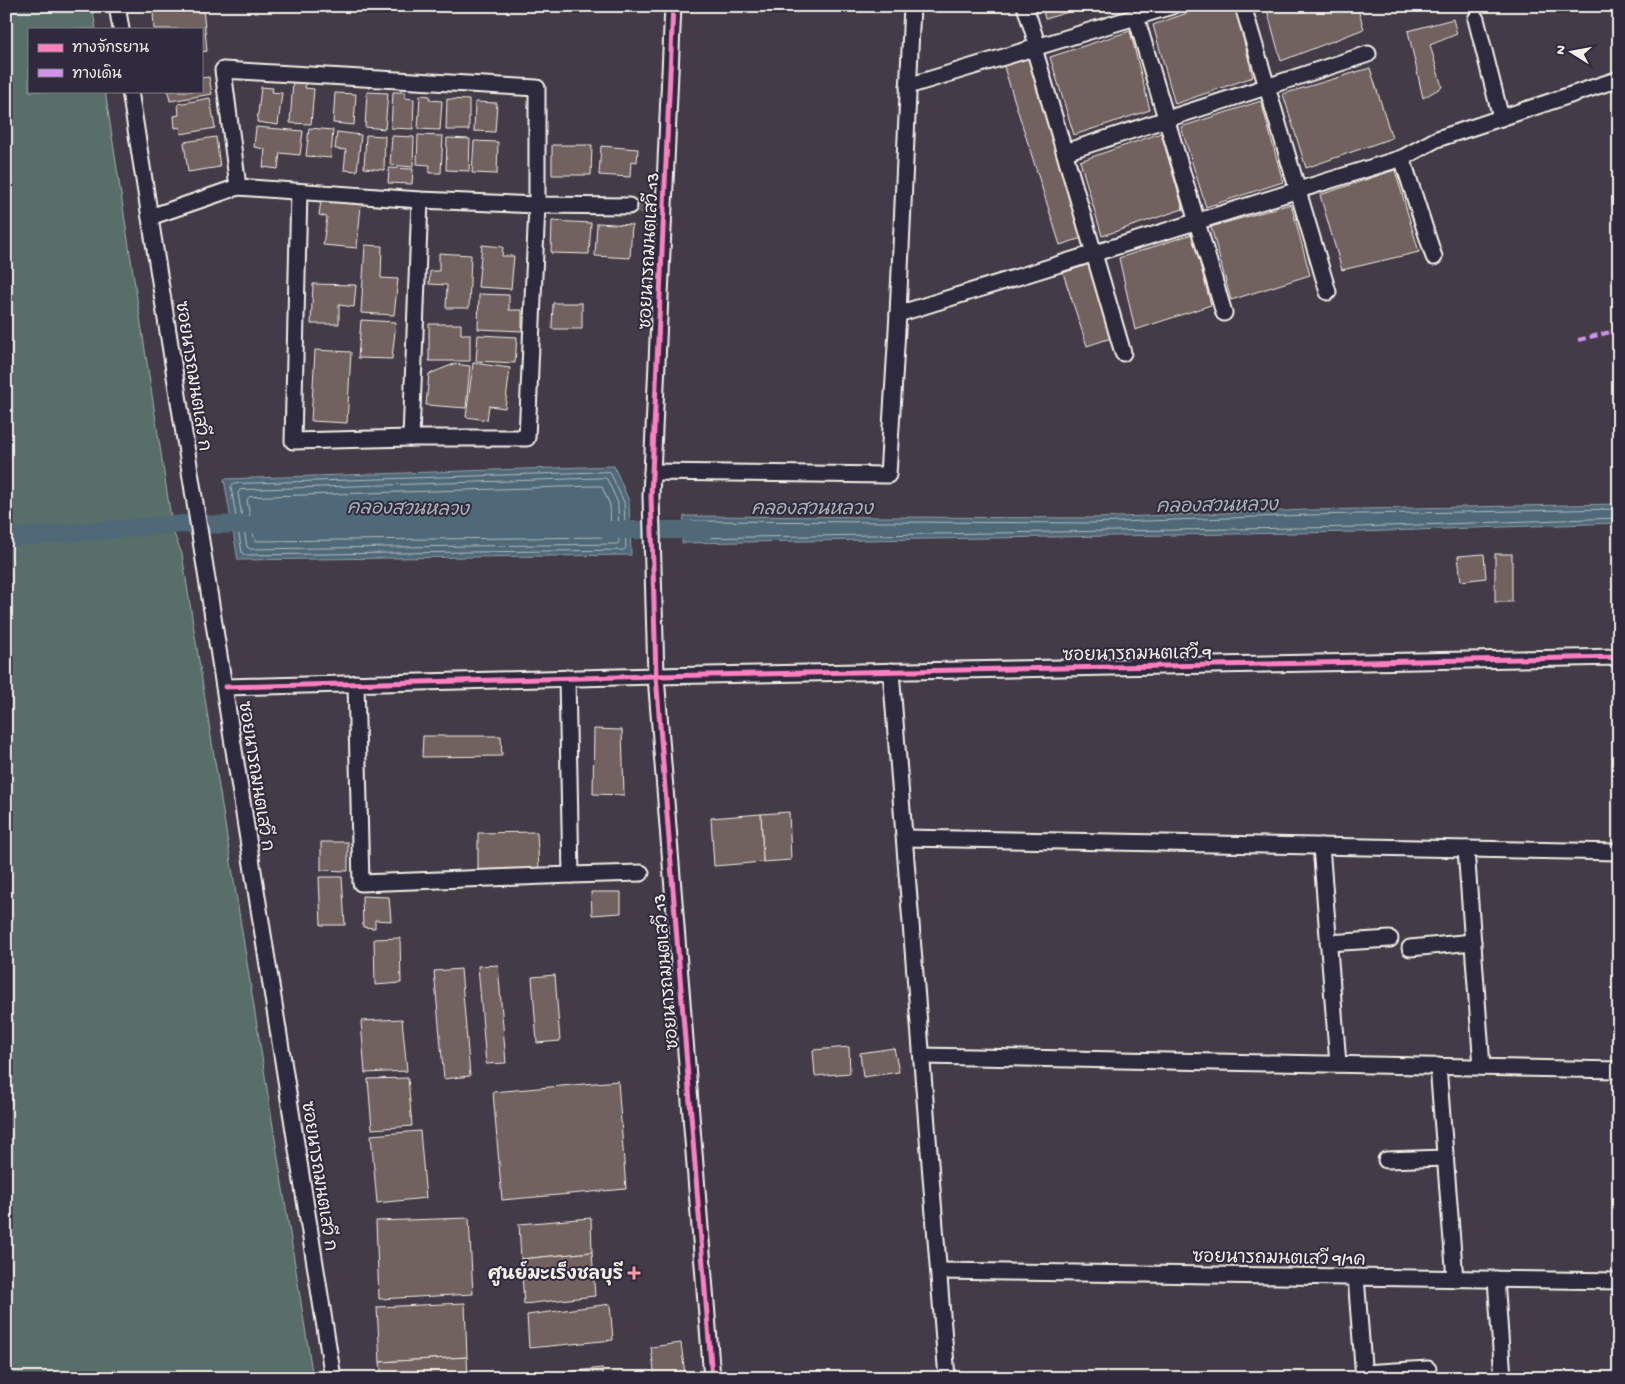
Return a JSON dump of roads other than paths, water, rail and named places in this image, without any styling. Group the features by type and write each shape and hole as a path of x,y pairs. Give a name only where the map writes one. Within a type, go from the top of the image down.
{"street":[{"path":"117,6 121,28"},
{"name":"ซอยนารถมนตเสวี 13","path":"673,6 657,207 651,496 656,676 712,1378"},
{"path":"652,472 888,475 898,314 912,6"},
{"path":"1025,6 1064,152 1123,353"},
{"path":"908,86 1143,12 1172,6"},
{"path":"1243,6 1328,292"},
{"path":"1143,12 1165,119 1224,313"},
{"path":"1476,19 1501,118"},
{"path":"1064,152 1368,54"},
{"path":"238,187 223,70 537,88 536,205 526,438 294,441 300,192"},
{"path":"898,314 1402,158 1437,139 1619,79"},
{"name":"ซอยนารถมนตเสวี ก","path":"130,92 333,1378"},
{"path":"1402,158 1434,257"},
{"path":"150,217 238,187 420,200 536,205 629,206"},
{"path":"411,438 420,200"},
{"name":"ซอยนารถมนตเสวี 9","path":"224,687 656,676 1619,657"},
{"path":"891,671 947,1378"},
{"path":"567,678 571,874"},
{"path":"356,684 361,883 571,874 641,874"},
{"path":"905,838 1619,852"},
{"path":"1321,846 1338,1064"},
{"path":"1466,849 1482,1067"},
{"path":"1328,943 1390,940"},
{"path":"1410,948 1473,942"},
{"path":"922,1056 1619,1070"},
{"path":"1438,1066 1456,1279"},
{"path":"1386,1160 1445,1158"},
{"name":"ซอยนารถมนตเสวี 9/1ค","path":"939,1271 1619,1281"},
{"path":"1356,1277 1364,1376 1428,1369"},
{"path":"1496,1279 1503,1378"}],"water":[{"path":"614,466 629,501 631,555 238,560 224,479"},
{"path":"1619,504 1619,523 1358,532 682,543 684,516 1092,518 1309,510"}],"waterway":[{"name":"คลองสวนหลวง","path":"6,538 183,524 256,525"},
{"name":"คลองสวนหลวง","path":"607,530 706,530"}],"tunnel":[{"path":"629,206 650,207"}],"place":[{"name":"ศูนย์มะเร็งชลบุรี","path":"634,1273"}]}
